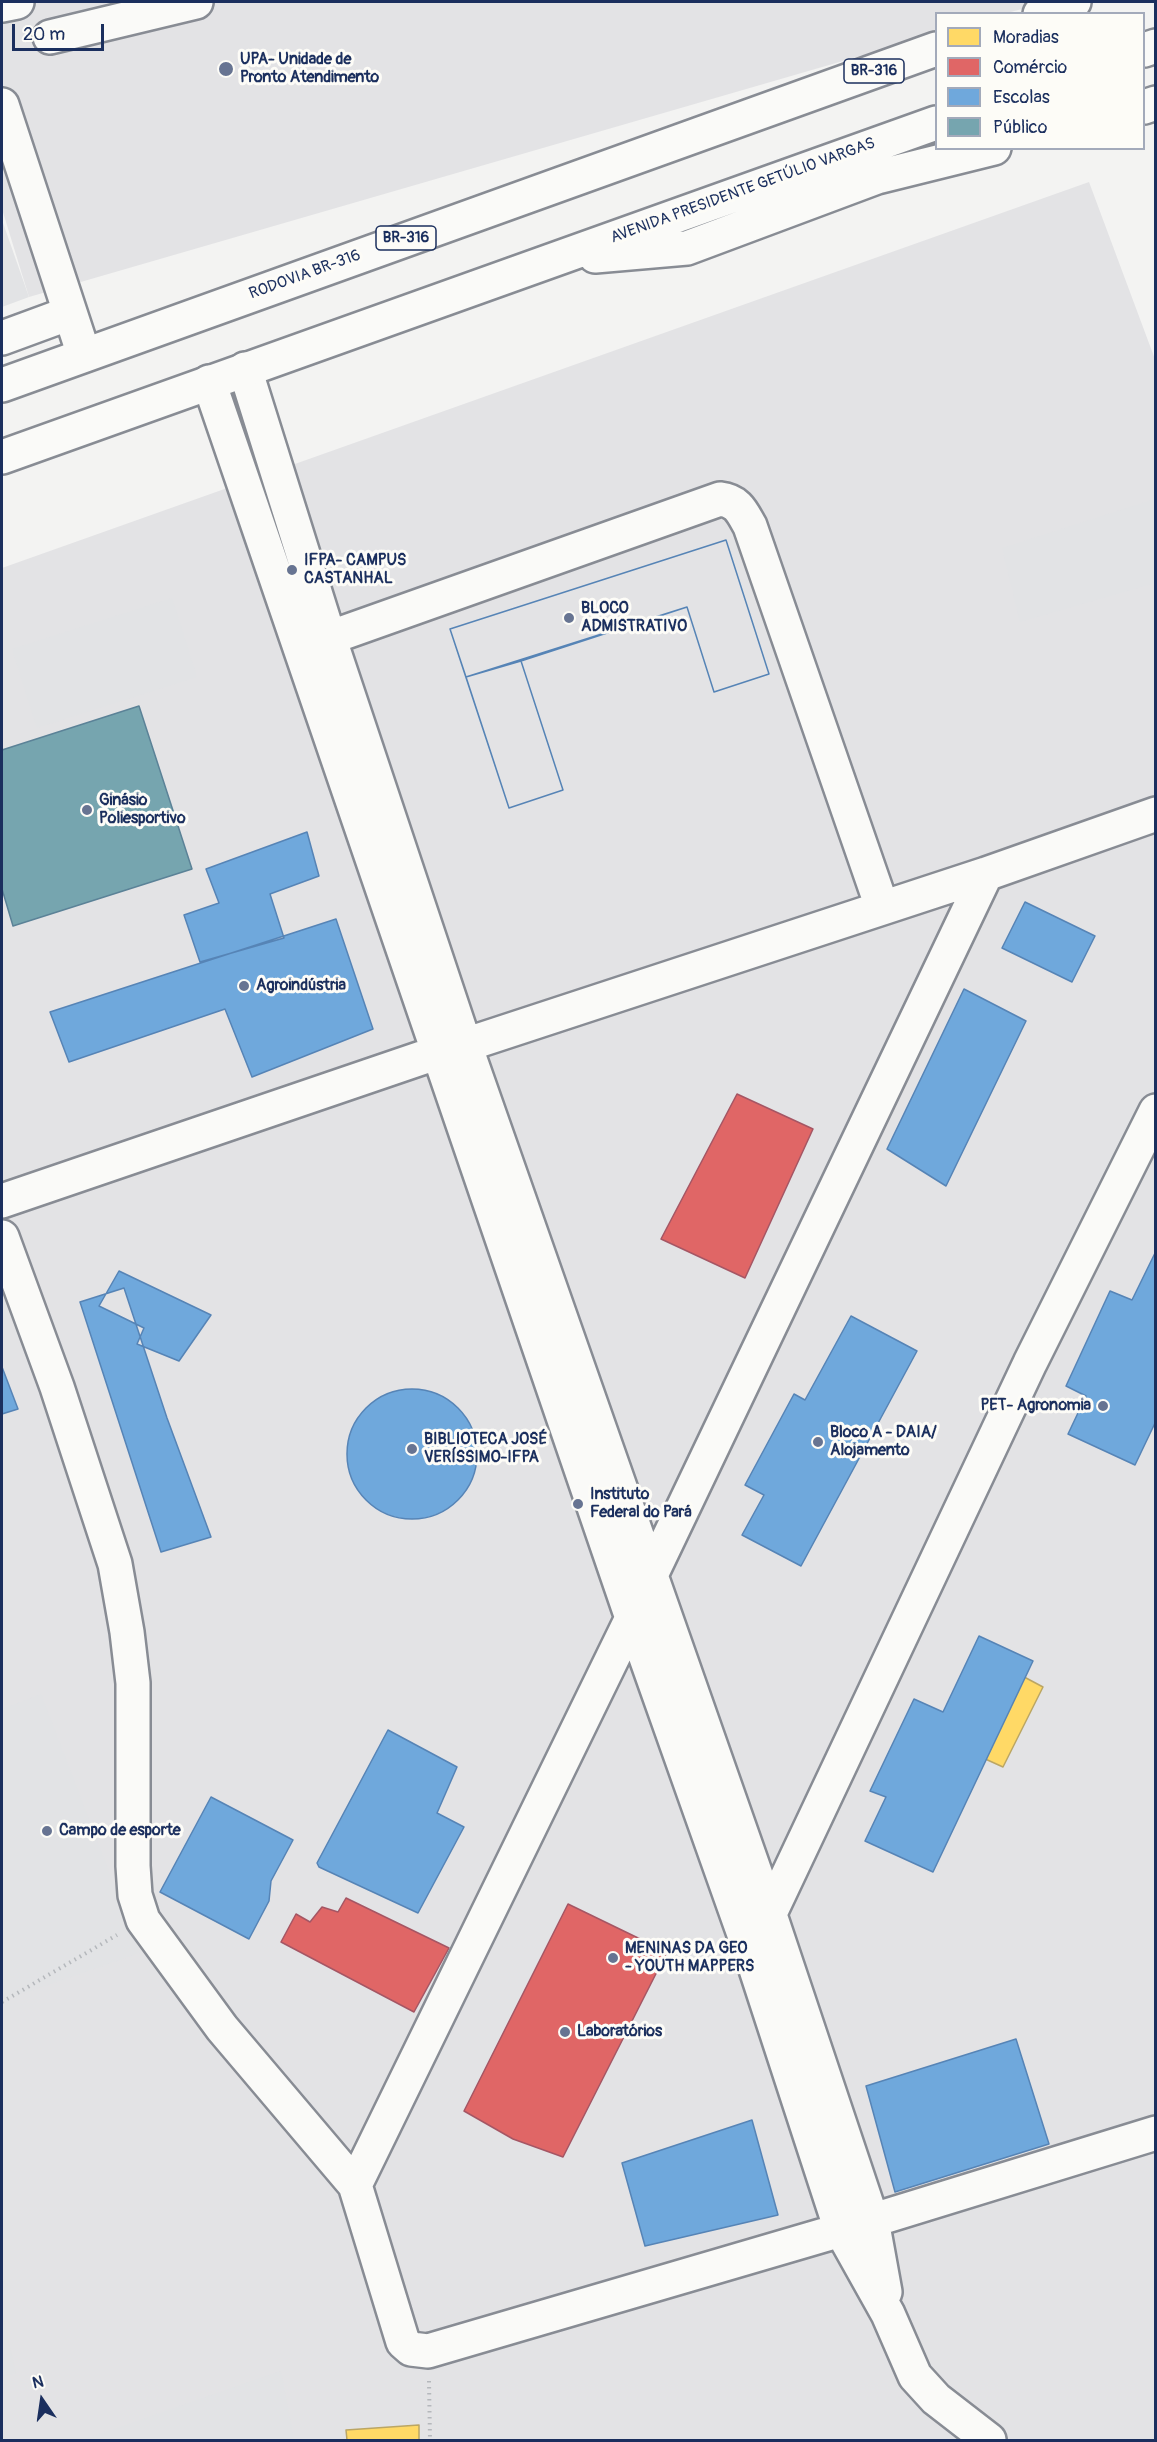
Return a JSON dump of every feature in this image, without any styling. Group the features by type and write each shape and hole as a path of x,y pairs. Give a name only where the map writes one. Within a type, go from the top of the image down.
{"main road":[{"path":"2,5 17,2"},
{"path":"50,37 196,2"},
{"path":"1046,12 1074,2"},
{"name":"RODOVIA BR-316","path":"2,385 935,49"},
{"path":"2,105 84,355"},
{"name":"AVENIDA PRESIDENTE GETÚLIO VARGAS","path":"549,261 935,123"},
{"path":"2,458 549,261 687,248 877,177 986,150"},
{"path":"2,338 70,313"},
{"path":"245,369 315,643"},
{"path":"209,382 315,643 452,1048 632,1618 751,1954 841,2230 888,2314 915,2376 936,2398 989,2440"},
{"path":"315,643 720,499 730,500 741,511 750,526 882,908"},
{"path":"2,1201 452,1048 986,874 1155,814"},
{"path":"355,2185 632,1618 986,874"},
{"path":"452,1048 651,1575 770,1915 872,2220 888,2314"},
{"path":"751,1954 1030,1363 1155,1111"},
{"path":"2,1237 57,1387 115,1564 128,1632 133,1683 133,1866 135,1895 143,1920 222,2028 355,2185 403,2342 411,2349 428,2351 841,2230 1155,2133"}],"path":[{"path":"2,2002 143,1920"},
{"path":"428,2351 430,2440"}],"shaded area":[{"path":"2,2 1048,2 1011,12 935,12 935,34 29,297 2,209"},
{"name":"Instituto Federal do Pará","path":"1089,182 1156,362 1155,2440 2,2440 2,568"},
{"path":"2,220 29,297 2,307"},
{"path":"1155,499 1155,583 1020,622 1002,548"},
{"path":"172,598 197,677 37,728 12,649"},
{"name":"Campo de esporte","path":"41,1694 140,1953 2,2001 2,1709"},
{"path":"2,2311 16,2374 2,2376"},
{"path":"281,2371 294,2440 81,2440"}],"building: Moradias":[{"path":"331,922 348,966 299,980 282,939"},
{"path":"282,939 292,965 252,979 240,952"},
{"path":"233,961 248,1001 73,1053 58,1014"},
{"path":"292,965 303,991 262,1006 252,979"},
{"path":"348,966 361,1004 314,1020 299,980"},
{"path":"303,991 314,1020 273,1035 262,1006"},
{"path":"981,1654 1043,1687 1003,1767 941,1739"},
{"path":"419,2425 419,2440 347,2440 346,2430"}],"building: Comércio":[{"path":"737,1094 813,1129 745,1278 661,1239"},
{"path":"346,1898 449,1948 414,2012 281,1942 296,1914 310,1922 322,1907 338,1912"},
{"name":"Laboratórios","path":"568,1904 667,1952 563,2157 513,2139 464,2111"}],"building: Escolas":[{"name":"BLOCO ADMISTRATIVO","path":"726,540 769,674 714,692 687,607 521,661 563,790 509,808 450,629"},
{"name":"BLOCO ADMISTRATIVO","path":"726,540 769,674 714,692 687,607 466,677 450,629"},
{"path":"521,661 563,790 509,808 466,677"},
{"path":"307,832 319,876 270,894 284,938 200,962 184,915 219,903 206,869"},
{"path":"1025,902 1095,936 1072,982 1002,948"},
{"name":"Agroindústria","path":"336,919 373,1029 252,1077 225,1009 69,1062 50,1012"},
{"path":"964,989 1026,1021 946,1186 887,1149"},
{"path":"1156,1251 1156,1421 1135,1465 1068,1434 1086,1396 1066,1386 1110,1291 1132,1300"},
{"path":"119,1271 211,1315 179,1361 137,1344 144,1328 99,1306"},
{"path":"124,1288 167,1418 211,1537 161,1552 80,1302"},
{"name":"Bloco A - DAIA/ Alojamento","path":"851,1316 917,1351 801,1566 742,1535 764,1495 745,1485 794,1394 805,1400"},
{"path":"2,1367 18,1409 2,1414"},
{"name":"BIBLIOTECA JOSÉ VERÍSSIMO-IFPA","path":"412,1389 437,1394 458,1408 472,1429 477,1454 472,1479 458,1500 437,1514 412,1519 387,1514 366,1500 352,1479 347,1454 352,1429 366,1408 387,1394"},
{"path":"979,1636 1033,1661 933,1872 865,1841 886,1797 870,1791 914,1699 943,1712"},
{"path":"388,1730 457,1767 437,1813 464,1827 418,1913 319,1867 317,1863"},
{"path":"211,1797 293,1840 271,1881 269,1901 249,1939 160,1892"},
{"path":"1016,2039 1049,2144 895,2192 866,2086"},
{"path":"752,2120 778,2215 645,2246 622,2163"}],"building: Público":[{"name":"Ginásio Poliesportivo","path":"139,706 192,869 13,926 2,889 2,750"}],"place":[{"name":"UPA- Unidade de Pronto Atendimento","path":"226,69"},
{"name":"IFPA- CAMPUS CASTANHAL","path":"292,570"},
{"name":"BLOCO ADMISTRATIVO","path":"569,618"},
{"name":"Ginásio Poliesportivo","path":"87,810"},
{"name":"Agroindústria","path":"244,986"},
{"name":"PET- Agronomia","path":"1103,1406"},
{"name":"Bloco A - DAIA/ Alojamento","path":"818,1442"},
{"name":"BIBLIOTECA JOSÉ VERÍSSIMO-IFPA","path":"412,1449"},
{"name":"Instituto Federal do Pará","path":"578,1504"},
{"name":"Campo de esporte","path":"47,1831"},
{"name":"MENINAS DA GEO - YOUTH MAPPERS","path":"613,1958"},
{"name":"Laboratórios","path":"565,2032"}]}
